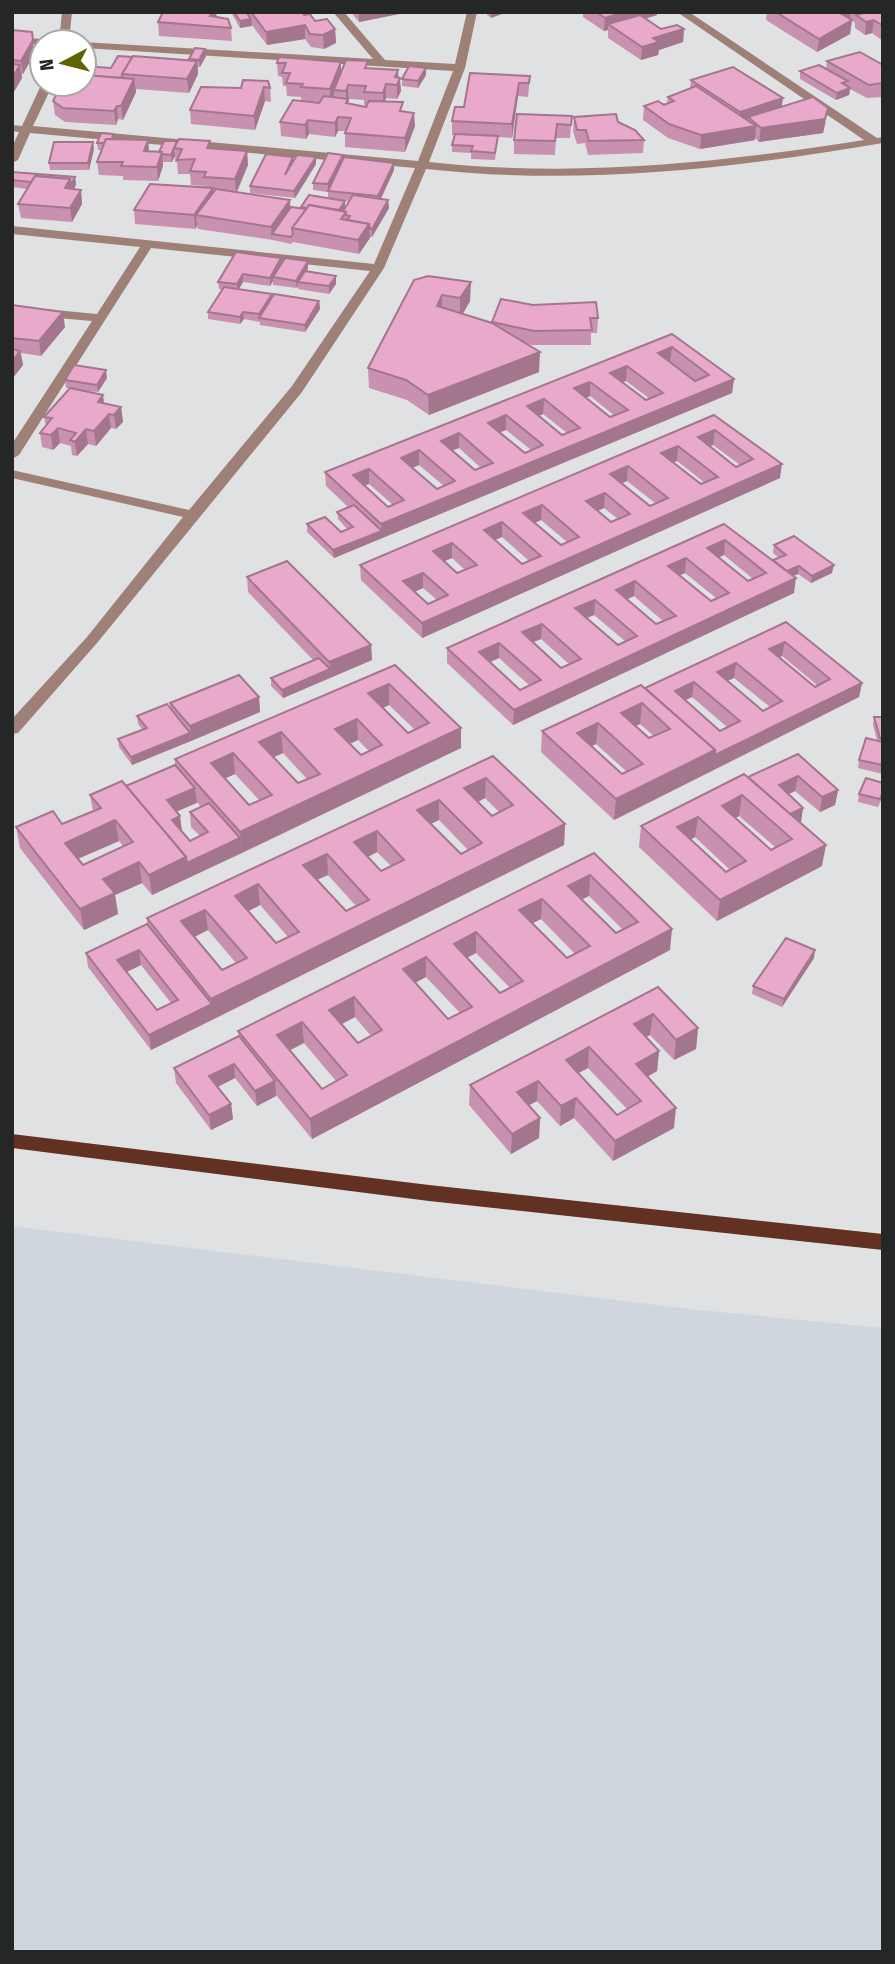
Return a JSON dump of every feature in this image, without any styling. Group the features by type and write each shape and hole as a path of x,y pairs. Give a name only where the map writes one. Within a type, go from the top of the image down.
{"main road":[{"path":"12,1141 429,1193 883,1242"}],"street":[{"path":"338,12 382,63"},
{"path":"12,729 92,640 297,389 378,268 460,68 472,12"},
{"path":"682,12 878,140"},
{"path":"98,46 460,68"},
{"path":"12,160 41,98"},
{"path":"12,128 422,165 478,173 525,175 652,172 878,140"},
{"path":"12,230 378,268"},
{"path":"12,454 148,244"},
{"path":"12,310 102,318"},
{"path":"12,474 192,515"}],"shaded area":[{"path":"12,1226 689,1309 883,1328 883,1952 12,1952"}],"building":[{"path":"163,12 212,12 210,16 228,19 231,28 158,22"},
{"path":"234,12 246,12 251,19 240,21"},
{"path":"251,12 302,12 304,15 310,14 315,21 327,19 335,29 323,35 310,34 305,25 266,32"},
{"path":"596,12 624,12 605,18"},
{"path":"776,12 838,12 852,20 819,39"},
{"path":"883,12 883,26 874,20 866,22 856,15"},
{"path":"640,15 661,29 677,25 684,29 653,38 659,42 642,47 608,24"},
{"path":"12,30 28,32 28,49 21,61 12,60"},
{"path":"195,48 205,49 199,60 189,59"},
{"path":"860,52 883,65 883,83 869,85 827,61"},
{"path":"118,56 132,57 121,78 98,76 98,67 111,68"},
{"path":"133,56 197,61 187,79 122,74"},
{"path":"279,57 341,62 330,89 301,87 303,84 286,83 290,73 282,73 286,63 277,63"},
{"path":"346,60 368,61 365,68 398,70 395,77 400,78 397,85 386,84 383,93 364,92 366,86 348,85 346,91 334,90"},
{"path":"12,64 20,65 12,78"},
{"path":"819,65 848,81 842,83 850,88 837,93 800,71"},
{"path":"409,66 426,68 418,81 402,79"},
{"path":"733,67 783,98 740,112 691,80"},
{"path":"470,73 530,76 529,83 519,83 512,124 452,121 455,107 464,107"},
{"path":"98,76 134,79 121,106 117,106 114,111 63,108 53,101 55,98 98,98"},
{"path":"243,80 268,81 270,88 264,87 254,116 190,110 201,87 241,88"},
{"path":"696,86 756,126 701,135 669,124 644,106 658,101 664,105 674,101 668,97"},
{"path":"324,96 348,99 346,103 366,107 369,101 403,102 400,111 414,113 405,138 345,133 351,118 338,117 335,123 308,120 305,125 280,122 293,100 319,103"},
{"path":"813,97 828,108 825,119 761,128 748,117"},
{"path":"517,114 572,116 571,125 557,124 555,141 514,140"},
{"path":"616,114 618,122 635,130 644,140 589,141 586,130 577,130 574,117"},
{"path":"101,133 113,134 112,139 97,143"},
{"path":"455,134 498,136 495,153 471,151 473,146 452,145"},
{"path":"106,139 148,140 144,151 162,152 157,167 121,166 123,162 97,162"},
{"path":"179,139 210,141 207,148 247,151 235,179 204,177 206,172 190,171 195,159 177,160 182,149 174,148"},
{"path":"164,141 177,141 171,155 159,152"},
{"path":"54,142 93,142 88,163 49,163"},
{"path":"328,153 343,155 328,184 313,183"},
{"path":"266,154 293,157 285,175 297,155 316,157 294,191 250,186"},
{"path":"344,157 394,163 378,196 328,191"},
{"path":"12,172 75,177 71,185 70,179 35,176 31,182 12,180"},
{"path":"35,176 70,179 65,188 81,190 70,208 18,204"},
{"path":"150,184 213,188 194,215 134,210"},
{"path":"216,189 290,200 271,227 196,215"},
{"path":"309,195 345,201 339,210 309,205 308,208 301,207"},
{"path":"353,195 388,200 372,229 369,224 347,220 350,216 343,211"},
{"path":"309,205 346,212 341,219 369,224 358,240 292,228"},
{"path":"291,207 306,209 292,228 291,237 272,234"},
{"path":"236,252 281,258 270,278 243,274 237,284 218,282"},
{"path":"285,258 308,261 296,281 273,277"},
{"path":"305,271 336,276 329,286 298,282"},
{"path":"428,276 471,282 460,298 442,295 437,306 492,323 540,352 428,395 406,380 368,368 414,280"},
{"path":"224,287 272,294 259,314 243,312 240,317 208,312"},
{"path":"274,294 319,301 305,325 259,318"},
{"path":"501,299 533,305 596,302 598,318 590,318 592,330 534,331 492,322"},
{"path":"12,305 63,312 39,341 12,338"},
{"path":"672,334 734,379 381,524 325,472","holes":["672,347 709,375 695,381 658,353","627,366 663,393 646,400 610,373","590,382 628,410 610,417 574,388","544,399 580,428 562,435 527,406","506,415 543,445 525,453 488,423","459,433 493,463 475,470 441,441","419,450 455,481 437,489 401,458","369,469 404,500 388,507 353,475"]},
{"path":"12,349 20,351 12,361"},
{"path":"74,365 106,370 97,385 65,380"},
{"path":"70,388 103,395 98,402 121,407 114,415 109,414 94,431 86,429 75,442 70,440 76,433 58,428 51,435 40,433 52,418 44,417"},
{"path":"714,415 782,464 422,623 360,565","holes":["715,430 753,459 736,467 698,437","678,446 718,477 701,484 661,453","628,466 668,498 650,506 610,474","605,493 630,514 611,522 586,501","542,505 579,537 561,545 523,513","502,522 541,556 522,564 484,530","452,543 477,565 457,573 433,551","423,573 448,595 428,604 403,581"]},
{"path":"354,505 382,531 333,550 307,524 325,517 341,532 353,527 337,512"},
{"path":"724,524 796,578 514,710 447,648","holes":["725,540 766,573 748,581 707,548","686,558 729,593 711,601 668,566","635,581 676,616 656,624 616,590","595,600 637,636 618,645 575,608","542,624 581,659 561,668 522,632","499,643 541,680 520,690 479,652"]},
{"path":"794,536 834,565 812,576 799,566 787,571 773,560 786,555 774,545"},
{"path":"287,561 371,645 329,662 247,577"},
{"path":"786,622 862,683 715,755 715,750 645,688","holes":["785,642 830,679 815,687 769,649","736,663 782,701 763,711 717,672","694,682 740,721 720,731 675,691"]},
{"path":"319,658 330,669 282,690 271,678"},
{"path":"395,665 461,728 240,832 175,759","holes":["389,684 429,723 408,733 368,693","357,719 382,745 361,755 335,729","281,732 320,774 298,783 259,742","233,753 272,795 249,805 211,763"]},
{"path":"239,675 259,697 190,726 170,703"},
{"path":"641,685 715,750 616,799 542,731","holes":["642,703 670,729 649,738 621,713","598,723 643,764 622,774 577,733"]},
{"path":"167,704 190,733 131,757 118,739 147,728 137,716"},
{"path":"874,717 883,717 883,738 880,738"},
{"path":"866,738 883,742 883,765 859,760"},
{"path":"798,754 838,790 822,797 798,776 779,785 803,808 790,814 748,777"},
{"path":"493,756 565,824 211,999 147,918","holes":["486,778 513,805 492,816 464,788","439,800 482,843 461,854 417,810","377,831 404,860 381,871 354,842","327,854 369,900 346,911 303,865","258,884 299,932 276,943 235,896","205,910 247,958 222,970 181,921"]},
{"path":"175,765 195,788 167,800 180,816 172,820 190,841 208,832 190,812 209,803 240,838 187,863 186,857 126,786"},
{"path":"744,774 826,845 720,900 641,826","holes":["742,795 792,839 771,850 722,806","698,817 746,861 726,872 677,827"]},
{"path":"866,778 883,783 880,799 859,794"},
{"path":"122,781 186,857 149,875 139,862 103,879 115,893 80,909 16,827 53,811 62,824 101,808 90,795","holes":["115,820 133,842 83,865 65,843"]},
{"path":"594,853 672,929 310,1119 238,1031","holes":["590,875 638,922 616,933 568,886","542,899 590,946 567,958 519,910","476,932 523,981 500,993 454,944","426,957 472,1007 448,1019 403,969","354,997 382,1030 358,1043 329,1010","302,1022 347,1075 322,1089 277,1035"]},
{"path":"147,924 212,1004 149,1035 86,953","holes":["139,950 178,1000 157,1010 117,960"]},
{"path":"786,938 815,950 784,999 753,986"},
{"path":"658,987 698,1028 676,1040 653,1014 634,1024 659,1051 636,1064 676,1108 615,1141 576,1098 561,1106 538,1081 517,1092 540,1118 512,1134 470,1085","holes":["589,1047 641,1101 617,1115 566,1060"]},
{"path":"239,1036 275,1081 255,1091 234,1064 209,1076 231,1104 209,1115 174,1068"}]}
